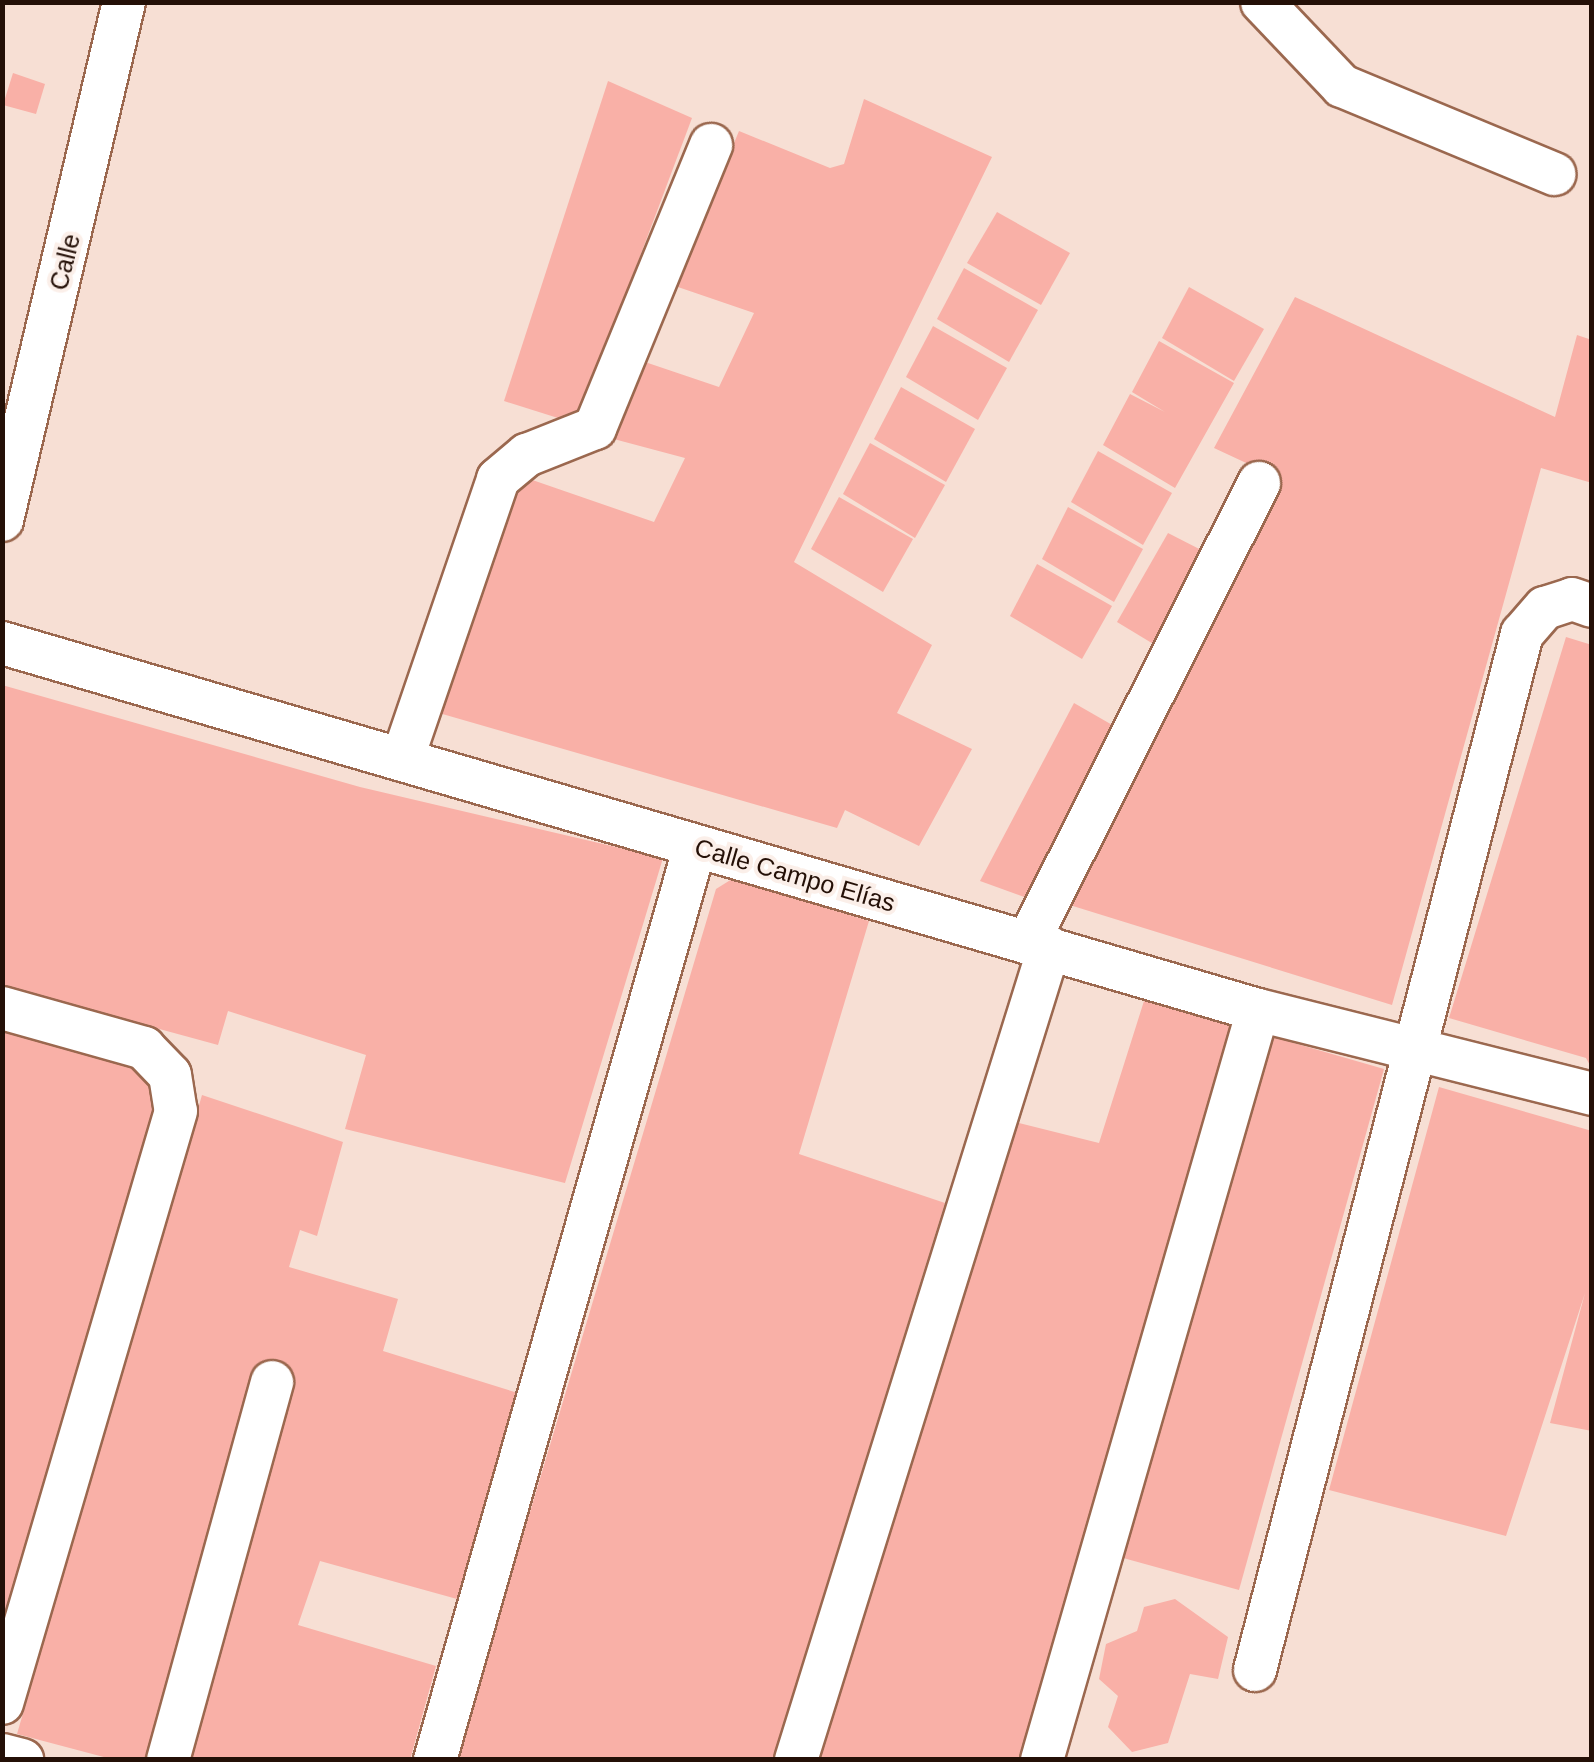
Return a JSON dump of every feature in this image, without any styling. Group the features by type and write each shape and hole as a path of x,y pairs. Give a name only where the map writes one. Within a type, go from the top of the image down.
{"street":[{"name":"Calle","path":"2,520 124,2"},
{"path":"1262,2 1342,86 1554,174"},
{"path":"402,760 498,479 527,455 595,428 711,145"},
{"path":"796,1760 1038,945 1259,483"},
{"path":"1255,1670 1522,634 1545,608 1572,599 1592,606"},
{"name":"Calle Campo Elías","path":"2,643 1258,1010 1418,1045 1592,1094"},
{"path":"435,1760 695,846"},
{"path":"2,1008 144,1048 170,1075 176,1111 2,1703"},
{"path":"1042,1760 1258,1010"},
{"path":"168,1760 272,1382"},
{"path":"2,1755 22,1760"}],"building":[{"path":"13,73 45,84 36,114 3,105"},
{"path":"608,81 692,118 577,424 504,401"},
{"path":"864,99 992,157 794,562 932,645 897,713 972,749 919,846 845,810 837,828 432,711 515,474 654,522 685,458 610,438 645,362 719,387 754,313 675,286 739,131 830,168 844,164"},
{"path":"997,212 1070,253 1041,305 967,263"},
{"path":"964,268 1038,310 1009,362 937,319"},
{"path":"1189,287 1264,329 1234,381 1162,338"},
{"path":"1295,297 1555,417 1577,335 1592,340 1592,483 1541,468 1392,1005 1060,902 1274,476 1214,448"},
{"path":"933,326 1007,368 978,420 906,377"},
{"path":"1159,341 1234,383 1175,488 1103,445 1130,394 1165,412 1132,392"},
{"path":"901,387 975,429 946,482 874,439"},
{"path":"870,443 945,485 915,538 843,494"},
{"path":"1098,451 1172,493 1143,545 1071,502"},
{"path":"839,497 913,539 883,592 811,549"},
{"path":"1068,507 1143,549 1114,602 1042,559"},
{"path":"1168,533 1211,555 1160,648 1117,622"},
{"path":"1037,564 1112,606 1082,659 1010,616"},
{"path":"1566,637 1592,645 1592,1069 1586,1058 1449,1018"},
{"path":"2,685 360,787 663,858 565,1183 345,1129 366,1055 228,1011 218,1045 2,986"},
{"path":"1074,703 1121,730 1027,898 980,881"},
{"path":"732,879 869,921 799,1154 945,1203 772,1760 456,1760 716,889"},
{"path":"1144,1001 1235,1027 1018,1760 819,1760 1015,1122 1099,1143"},
{"path":"2,1026 149,1066 160,1083 4,1627"},
{"path":"1273,1037 1384,1069 1239,1590 1116,1556"},
{"path":"1439,1087 1592,1131 1592,1431 1550,1423 1585,1293 1506,1536 1329,1490"},
{"path":"202,1095 343,1142 317,1236 300,1230 289,1267 398,1299 383,1351 521,1394 457,1599 320,1561 298,1625 436,1666 410,1760 190,1760 289,1372 262,1363 155,1760 115,1760 17,1734"},
{"path":"1175,1599 1228,1637 1218,1679 1190,1674 1168,1743 1132,1752 1108,1727 1118,1696 1099,1679 1106,1644 1137,1631 1144,1607"}]}
